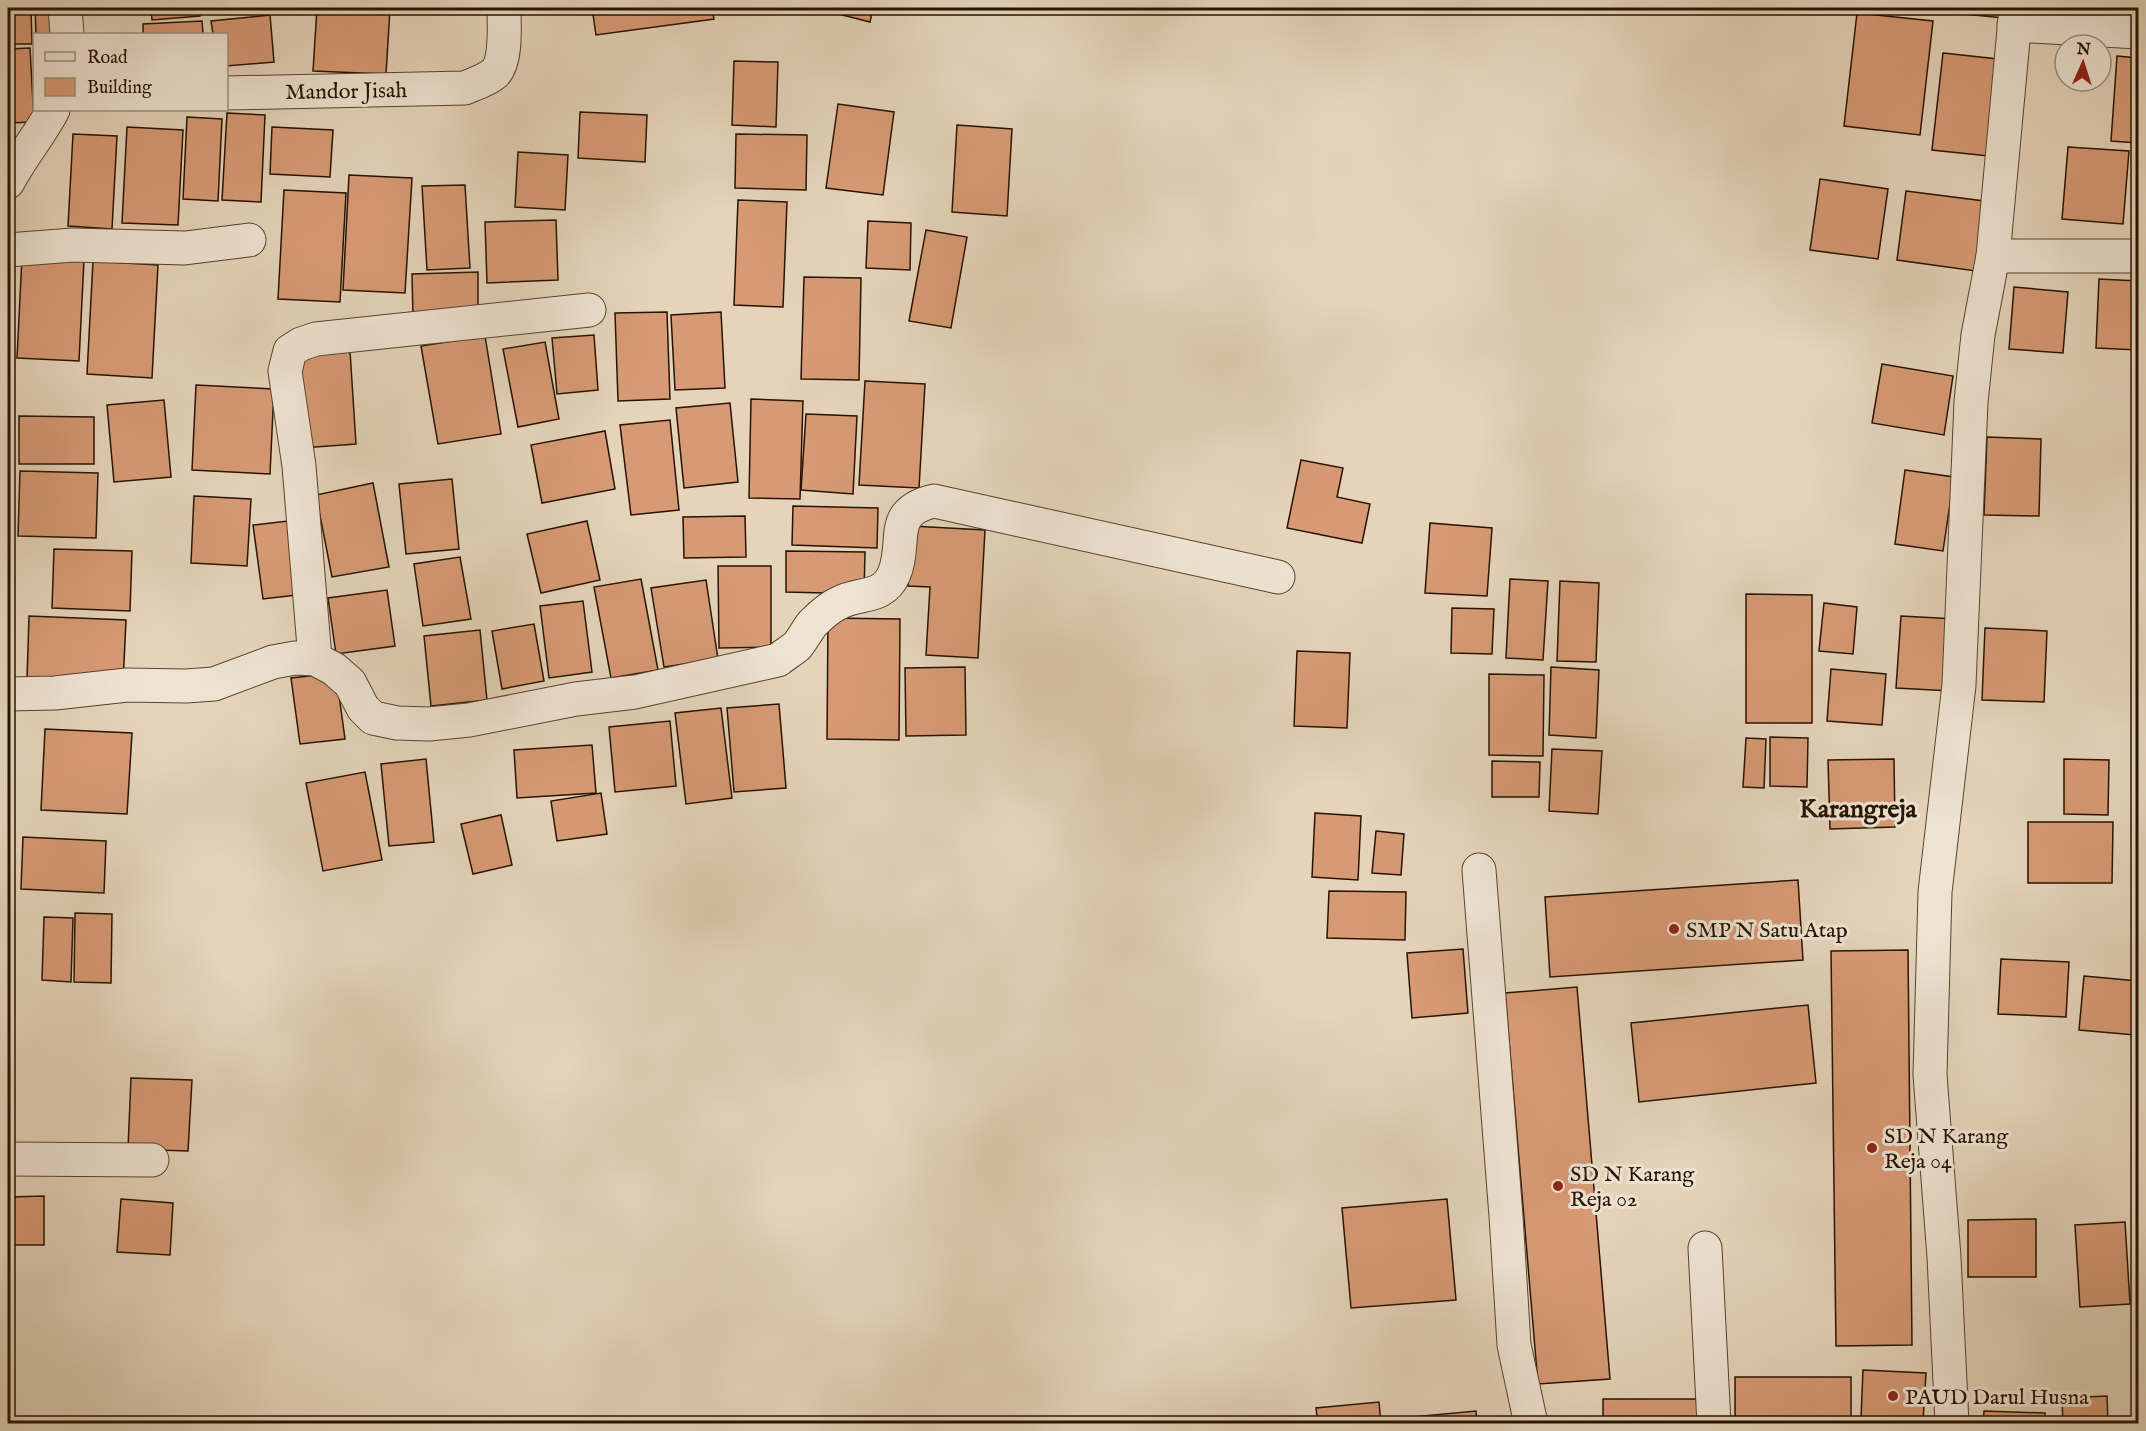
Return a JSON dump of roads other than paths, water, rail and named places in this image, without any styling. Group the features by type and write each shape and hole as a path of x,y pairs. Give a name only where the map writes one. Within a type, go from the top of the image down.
{"street":[{"path":"65,8 67,33"},
{"name":"Mandor Jisah","path":"228,93 465,88 495,72 502,57 504,8"},
{"path":"1952,1424 1944,1257 1930,1074 1935,892 1959,685 1971,402 1978,335 1993,256 2015,16 2139,32"},
{"path":"8,182 20,159 52,111"},
{"path":"8,250 73,244 185,248 249,240"},
{"path":"1993,256 2139,256"},
{"path":"315,659 299,466 285,371 290,351 316,339 589,310"},
{"path":"8,694 54,693 127,685 214,684 273,662 295,658 315,659 334,669 350,683 363,708 373,718 397,723 429,724 469,720 576,699 635,692 778,660 798,645 813,624 840,602 873,595 886,586 894,574 900,527 906,515 918,504 934,501 1278,577"},
{"path":"1479,870 1514,1345 1531,1424"},
{"path":"8,1159 152,1160"},
{"path":"1705,1248 1714,1424"}],"place":[{"name":"SMP N Satu Atap","path":"1674,929"},
{"name":"SD N Karang Reja 04","path":"1872,1148"},
{"name":"SD N Karang Reja 02","path":"1558,1186"},
{"name":"PAUD Darul Husna","path":"1893,1396"}],"district":[{"name":"Karangreja","path":"1858,808"}]}
